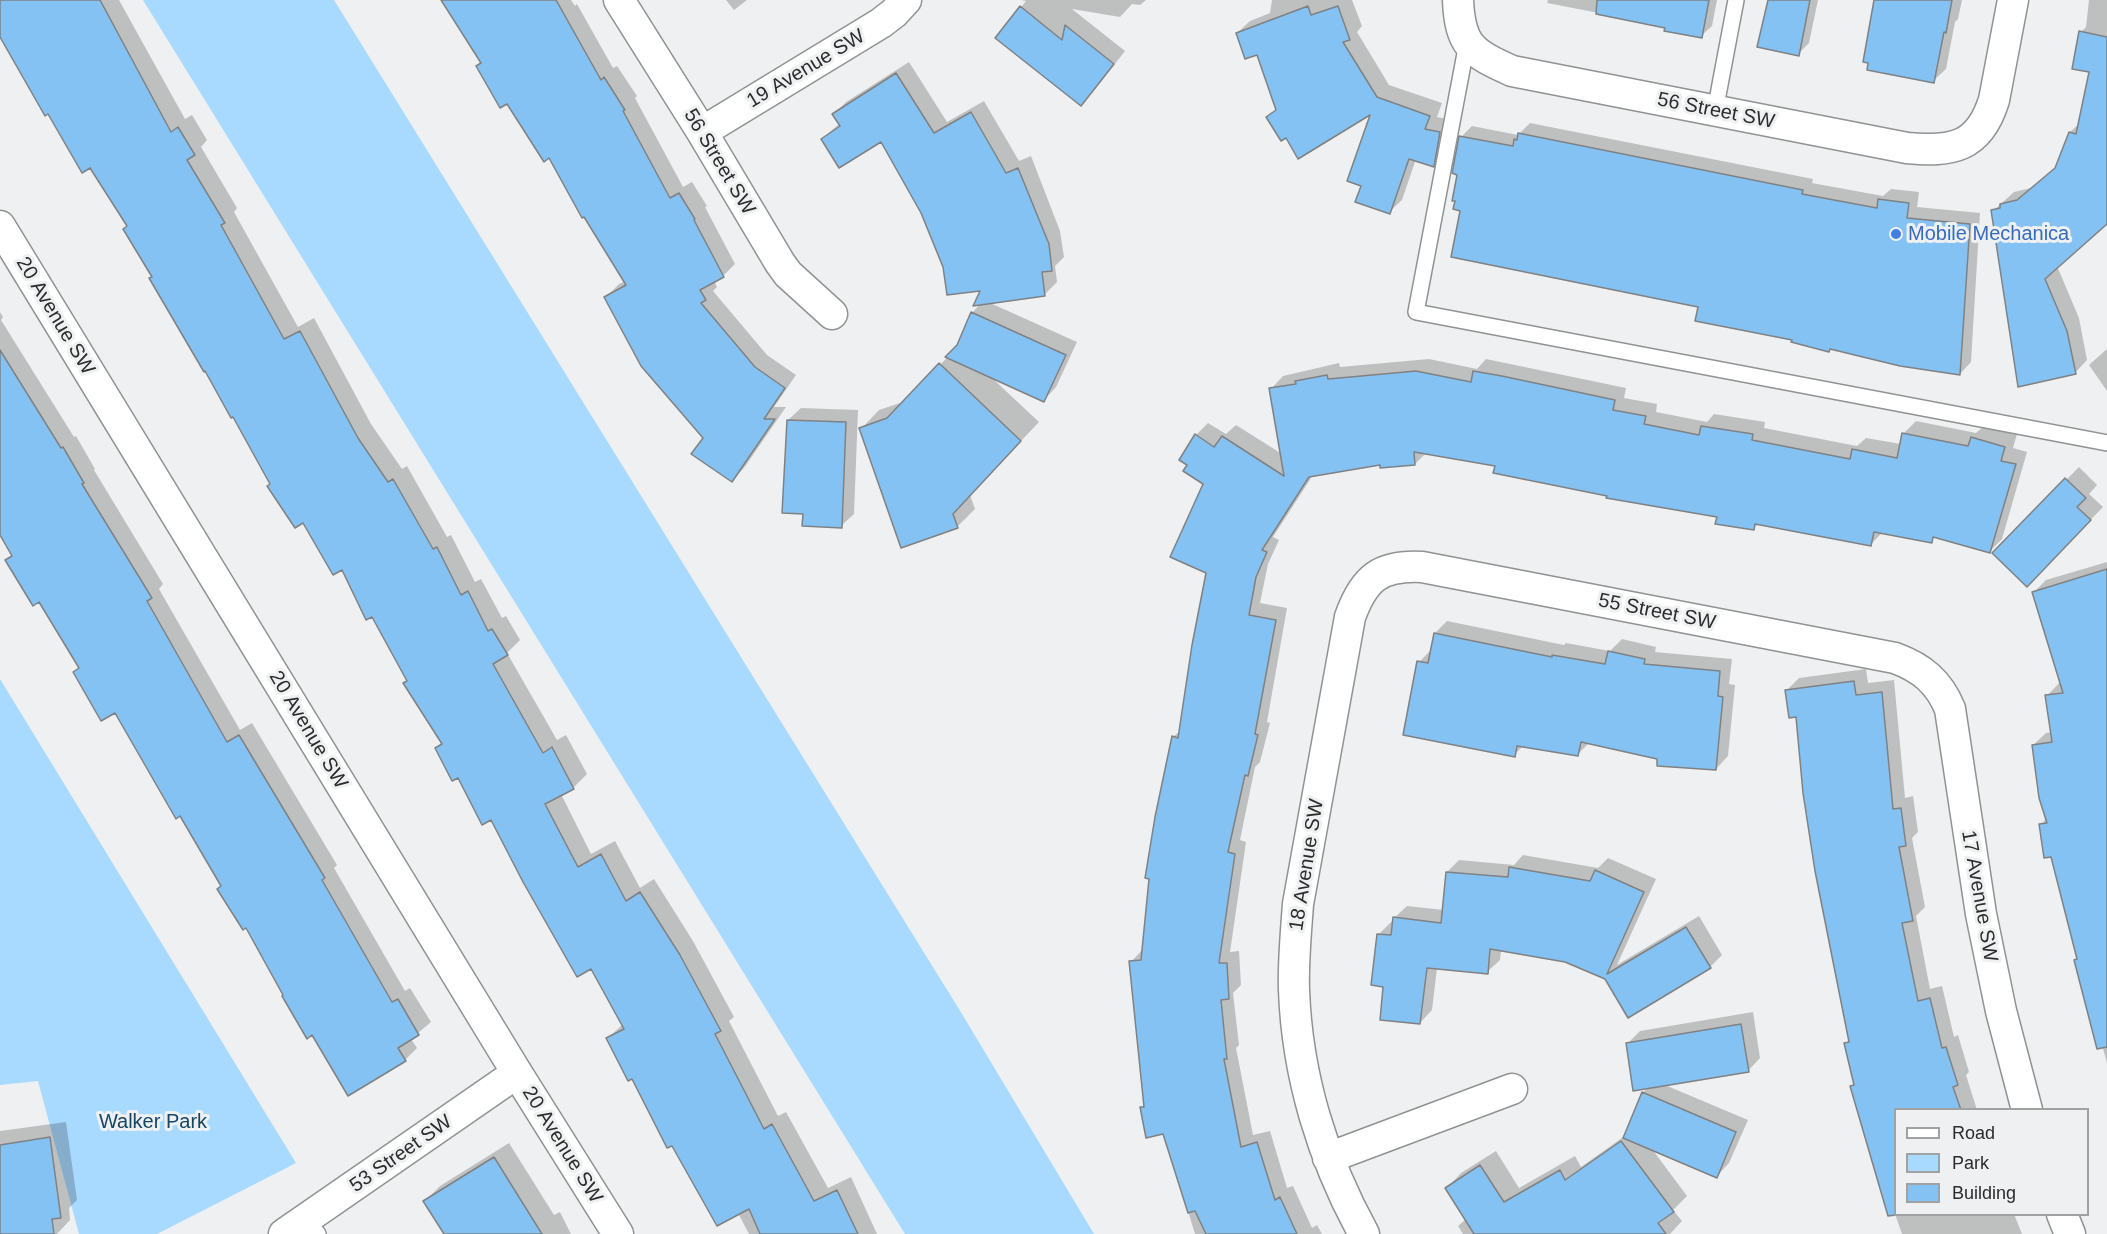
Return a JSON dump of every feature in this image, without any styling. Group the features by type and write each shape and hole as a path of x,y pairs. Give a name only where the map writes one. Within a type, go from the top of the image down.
{"street":[{"name":"56 Street SW","path":"619,0 784,268 832,314"},
{"name":"19 Avenue SW","path":"702,132 881,23 906,0"},
{"path":"1458,0 1459,18 1467,43"},
{"name":"56 Street SW","path":"1467,43 1480,56 1512,71 1907,148 1941,150 1957,147 1979,130 1989,116 2013,0"},
{"name":"20 Avenue SW","path":"0,225 517,1073 618,1234"},
{"name":"55 Street SW","path":"1372,578 1385,570 1404,566 1445,571 1895,658 1926,673 1936,684"},
{"name":"18 Avenue SW","path":"1364,1234 1345,1201 1316,1122 1299,1038 1294,990 1298,904 1350,617 1360,593 1372,578"},
{"name":"17 Avenue SW","path":"1936,684 1944,693 1954,727 1981,914 2001,1011 2026,1108"},
{"name":"53 Street SW","path":"303,1229 517,1073"},
{"path":"1328,1158 1512,1089"},
{"path":"2062,1216 2070,1234"}],"lane":[{"path":"1715,111 1736,0"},
{"path":"1467,43 1416,312 2107,443"}],"green space":[{"path":"143,0 334,0 962,1014 1094,1234 905,1234"},
{"name":"Walker Park","path":"0,679 296,1163 157,1234 79,1234 38,1081 0,1085"}],"building":[{"path":"0,0 100,0 171,132 178,127 195,155 187,160 225,223 221,225 284,339 300,331 358,438 388,482 393,479 433,549 437,547 461,595 468,591 488,631 492,629 508,655 493,664 543,753 552,747 574,789 545,804 578,867 601,854 626,901 640,892 680,955 721,1031 715,1034 764,1129 772,1124 814,1201 837,1190 858,1234 760,1234 749,1209 717,1226 672,1146 667,1148 632,1079 628,1081 606,1038 624,1029 591,969 577,977 491,820 482,825 458,778 452,781 435,748 442,744 403,683 407,681 372,617 366,620 342,570 333,575 303,523 295,528 267,486 270,484 233,417 231,418 149,278 152,277 123,229 127,226 90,168 82,173 48,114 45,116 0,37"},
{"path":"441,0 556,0 601,80 604,77 625,110 623,111 670,198 679,193 695,219 724,277 700,290 706,300 701,303 755,367 785,388 764,419 775,419 732,482 691,454 703,438 641,366 604,297 626,285 584,217 582,218 549,158 544,162 507,104 500,108 476,66 481,63"},
{"path":"1597,0 1709,0 1702,38 1596,14"},
{"path":"1768,0 1810,0 1799,56 1757,47"},
{"path":"1874,0 1952,0 1934,83 1867,70 1868,63 1863,62"},
{"path":"1020,6 1062,40 1065,25 1114,64 1081,106 995,38"},
{"path":"1308,6 1311,15 1338,6 1350,40 1343,42 1377,97 1430,116 1425,129 1440,132 1434,167 1409,159 1390,214 1355,202 1361,186 1347,181 1370,115 1298,159 1286,138 1281,141 1266,117 1276,110 1257,55 1245,59 1236,33"},
{"path":"2079,31 2107,37 2107,224 2045,279 2067,331 2076,374 2018,387 1991,210 2000,208 2000,204 2017,200 2055,168 2069,132 2076,134 2089,72 2072,69"},
{"path":"896,73 934,133 971,112 1006,173 1018,168 1049,244 1052,271 1042,272 1045,296 973,306 980,291 947,295 943,267 921,213 881,142 839,168 821,139 840,126 832,114"},
{"path":"1518,133 1803,190 1802,194 1877,208 1878,199 1909,203 1907,218 1970,224 1960,375 1900,366 1830,349 1829,352 1791,342 1792,340 1695,321 1698,307 1451,257 1460,211 1453,209 1455,201 1452,201 1457,175 1452,173 1459,136 1513,146"},
{"path":"971,312 1066,355 1044,402 945,357 957,345"},
{"path":"0,350 61,448 63,447 84,483 82,484 152,598 147,601 227,742 239,735 325,878 322,880 392,1002 398,999 419,1035 398,1048 406,1061 348,1096 312,1035 307,1039 246,928 243,930 217,889 221,886 180,816 176,819 115,713 101,721 73,672 79,668 39,602 33,606 5,560 12,556 0,535"},
{"path":"939,363 1021,441 953,514 958,528 901,548 859,428 887,418"},
{"path":"1416,371 1471,382 1473,371 1502,376 1615,400 1613,410 1646,416 1644,424 1699,435 1701,426 1753,434 1752,440 1850,459 1852,449 1897,458 1902,433 1968,446 1971,437 2005,447 2001,461 2016,464 1990,553 1933,537 1932,543 1874,532 1871,546 1755,524 1754,530 1715,524 1717,517 1606,498 1607,496 1493,473 1495,466 1414,452 1415,465 1380,468 1380,465 1309,477 1262,550 1267,552 1256,577 1249,615 1276,620 1255,734 1258,735 1248,776 1245,775 1228,852 1235,854 1219,963 1227,963 1229,999 1221,1000 1227,1059 1224,1059 1241,1147 1257,1142 1275,1200 1280,1197 1297,1234 1206,1234 1195,1211 1188,1213 1163,1134 1146,1138 1140,1107 1144,1107 1129,961 1141,960 1149,879 1145,878 1155,817 1172,736 1178,738 1206,573 1170,557 1203,484 1183,471 1187,465 1179,460 1195,434 1214,447 1222,436 1284,476 1269,388 1296,384 1295,381 1327,375 1328,379"},
{"path":"787,420 846,422 842,528 802,526 803,514 782,513"},
{"path":"2065,478 2086,498 2077,507 2091,520 2027,587 1992,553"},
{"path":"2107,569 2107,1047 2097,1049 2051,857 2044,858 2039,824 2047,823 2039,798 2032,745 2052,742 2045,695 2063,693 2032,592"},
{"path":"1434,633 1552,657 1552,655 1605,664 1608,651 1645,659 1644,664 1720,671 1718,696 1723,697 1716,770 1657,766 1657,759 1581,742 1578,756 1517,746 1515,757 1403,735 1417,661 1428,663"},
{"path":"1854,681 1856,695 1882,692 1893,809 1901,808 1906,846 1899,847 1913,921 1902,923 1918,1001 1930,998 1942,1048 1946,1047 1958,1085 1953,1087 1960,1108 1894,1108 1894,1215 1888,1216 1850,1086 1854,1085 1844,1043 1849,1042 1815,871 1803,793 1796,717 1789,718 1785,690"},
{"path":"1509,867 1590,881 1595,870 1644,892 1607,974 1686,927 1711,968 1628,1018 1605,979 1565,962 1490,949 1488,974 1427,968 1420,1024 1380,1020 1383,987 1371,985 1377,934 1391,935 1393,917 1441,923 1446,872 1508,877"},
{"path":"1741,1024 1749,1072 1633,1091 1626,1043"},
{"path":"1642,1092 1736,1132 1717,1178 1623,1138"},
{"path":"50,1137 61,1218 52,1219 54,1234 0,1234 0,1145"},
{"path":"1621,1141 1674,1212 1658,1223 1666,1234 1474,1234 1445,1188 1480,1165 1504,1202 1560,1170 1565,1180"},
{"path":"494,1157 542,1234 444,1234 423,1201"}],"place":[{"name":"Mobile Mechanica","path":"1896,234"}]}
